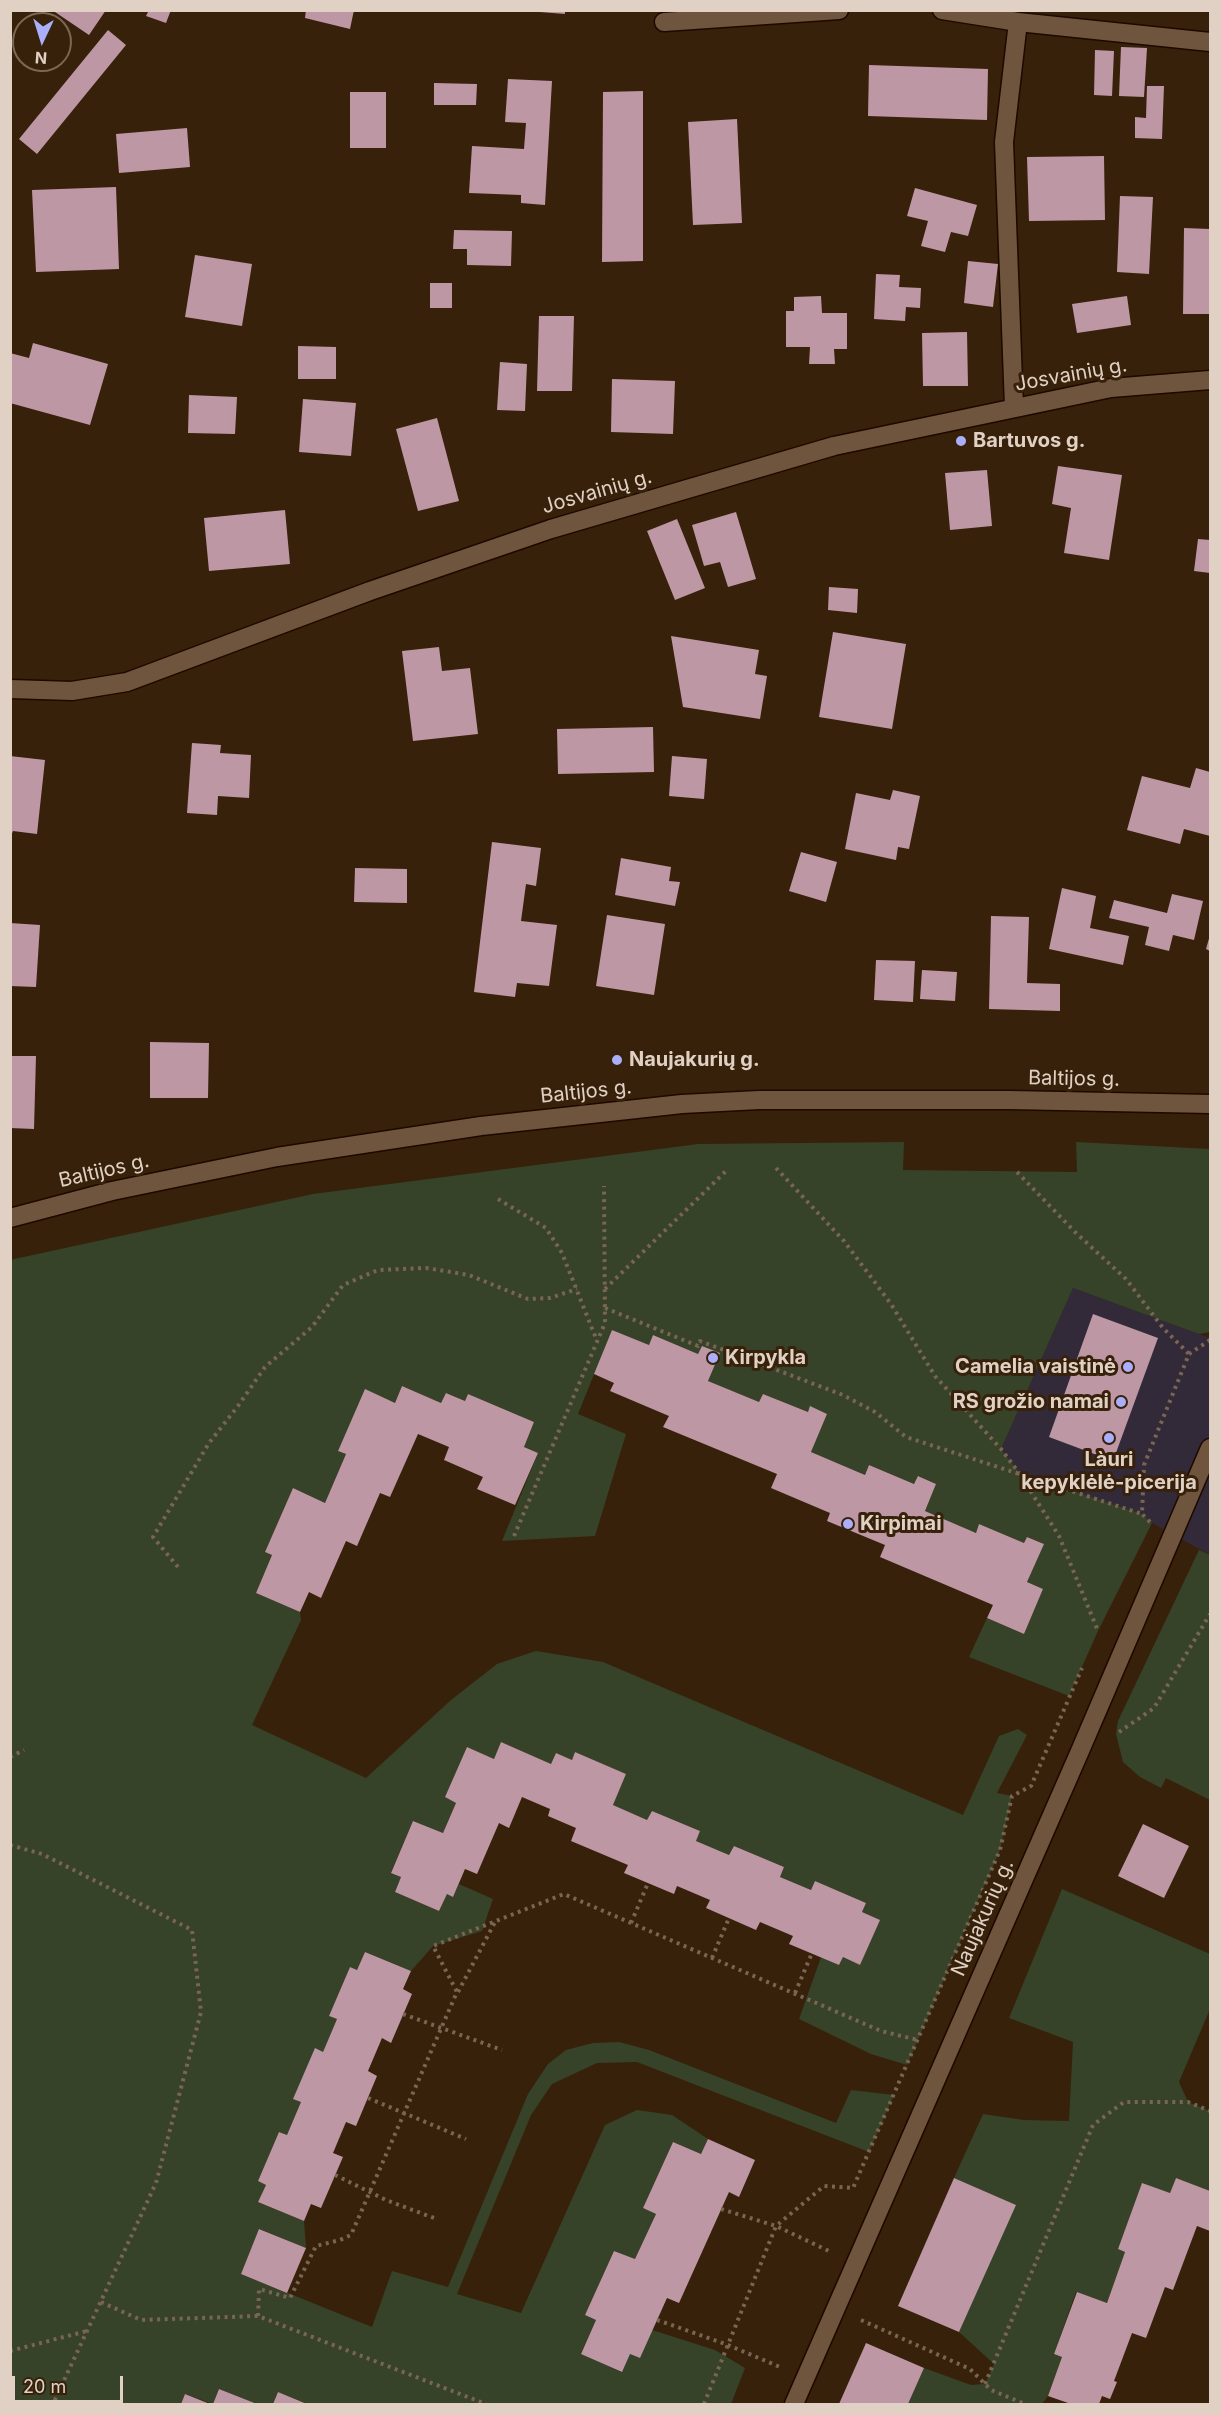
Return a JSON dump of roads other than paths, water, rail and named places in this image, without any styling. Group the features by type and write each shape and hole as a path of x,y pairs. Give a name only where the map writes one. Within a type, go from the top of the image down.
{"street":[{"path":"664,22 839,10"},
{"path":"942,10 1018,22 1210,42"},
{"path":"1014,407 1004,142 1018,22"},
{"name":"Josvainių g.","path":"10,689 72,691 127,682 370,591 551,529 834,446 1111,388 1210,380"},
{"name":"Baltijos g.","path":"10,1218 112,1191 277,1157 482,1126 682,1104 759,1100 1010,1100 1210,1104"},
{"name":"Naujakurių g.","path":"794,2404 1210,1448"}],"place":[{"name":"Bartuvos g.","path":"961,441"},
{"name":"Naujakurių g.","path":"617,1060"},
{"name":"Kirpykla","path":"713,1358"},
{"name":"Camelia vaistinė","path":"1128,1367"},
{"name":"RS grožio namai","path":"1121,1402"},
{"name":"Làuri kepyklėlė-picerija","path":"1109,1438"},
{"name":"Kirpimai","path":"848,1524"}]}
